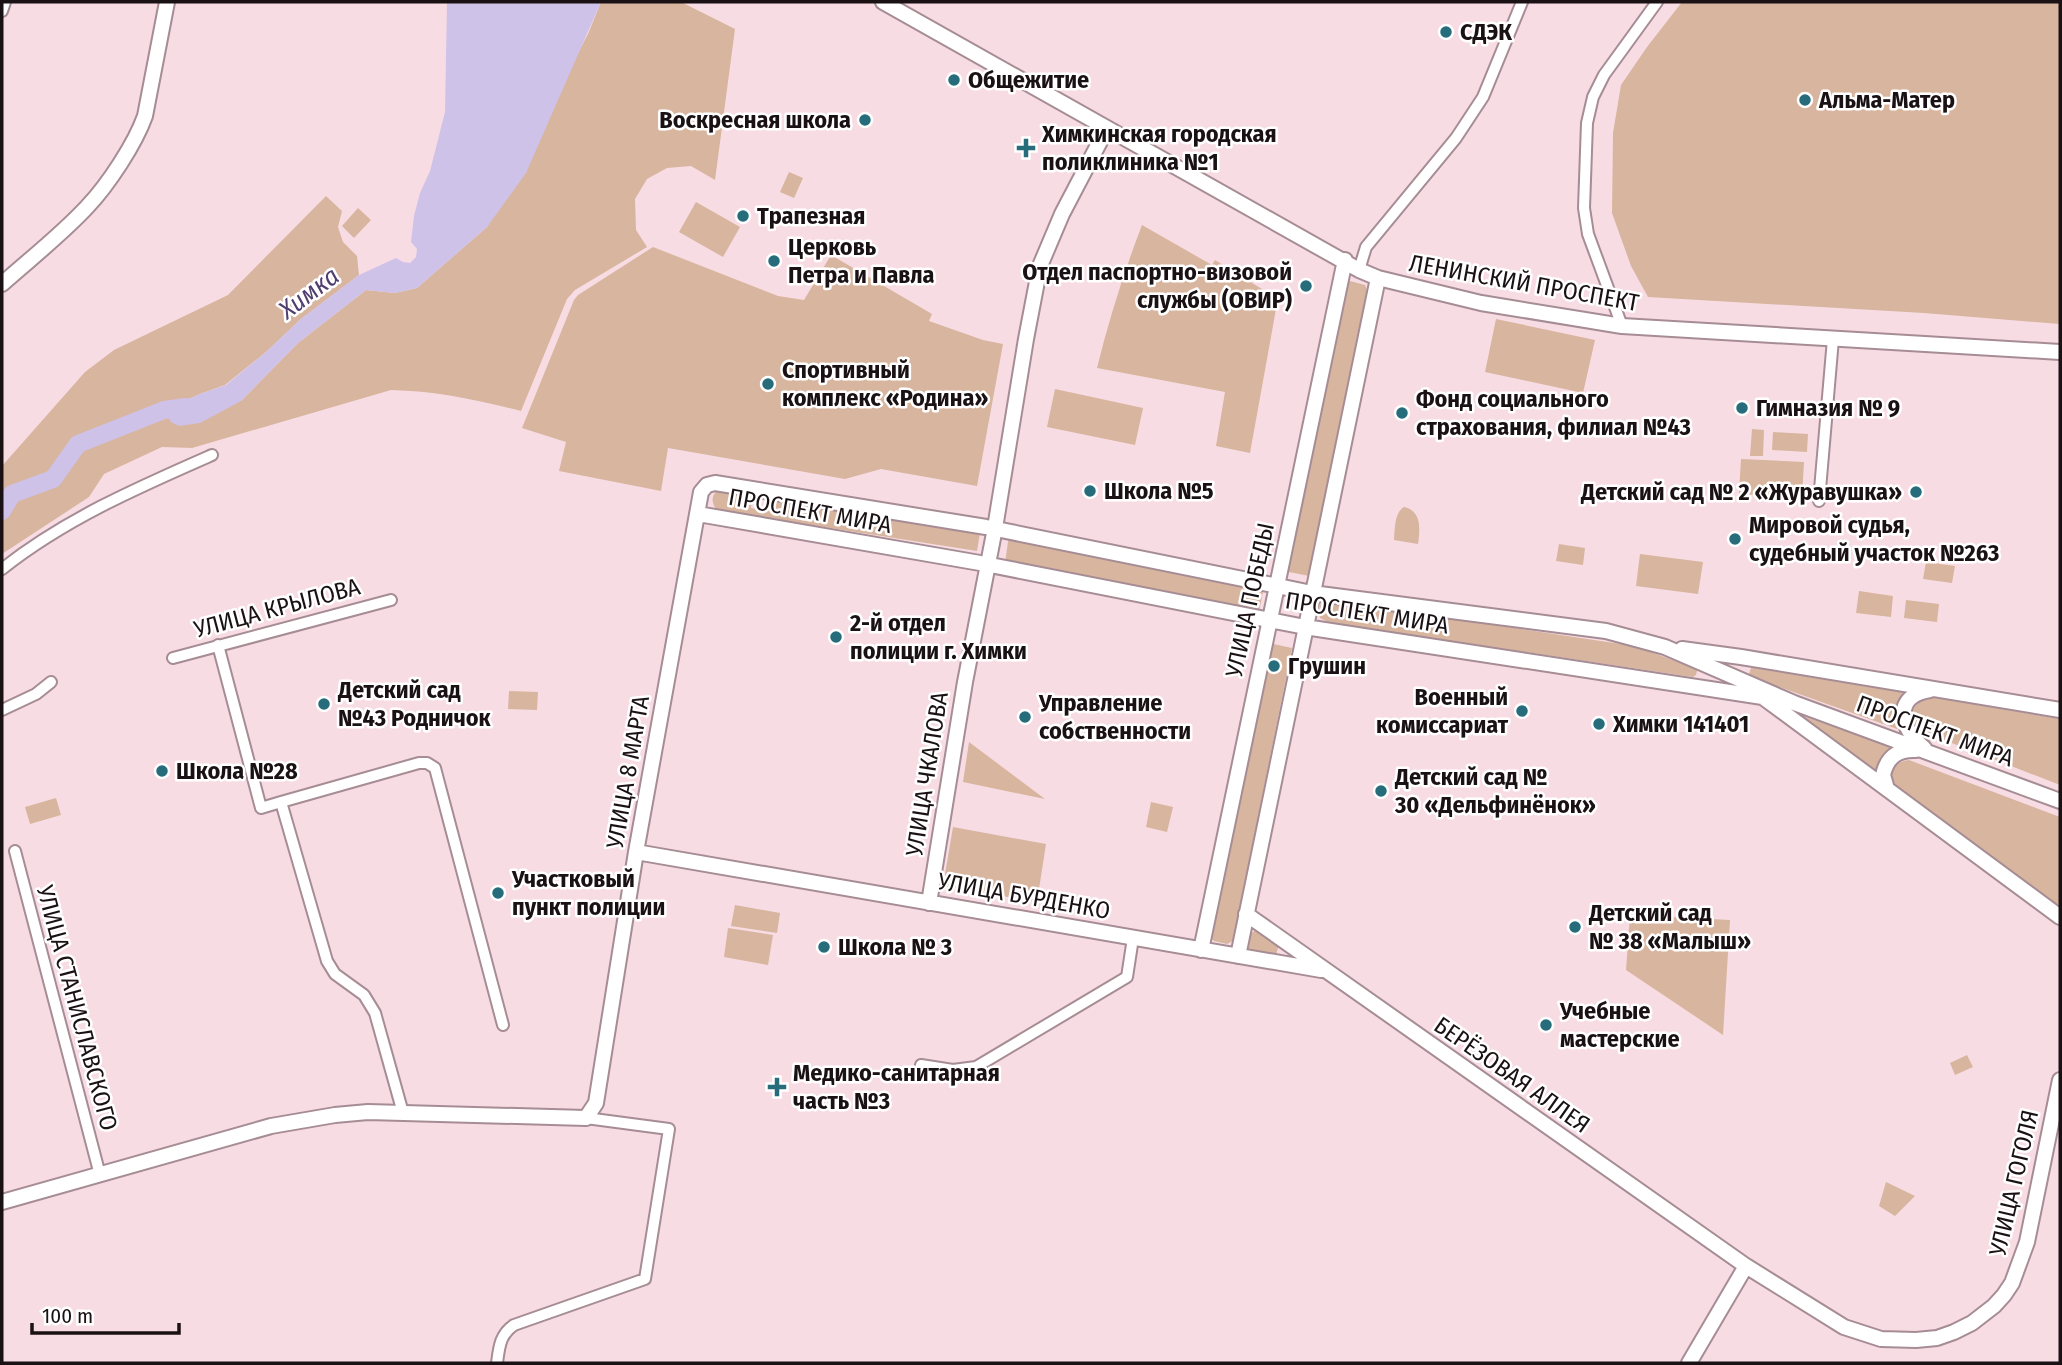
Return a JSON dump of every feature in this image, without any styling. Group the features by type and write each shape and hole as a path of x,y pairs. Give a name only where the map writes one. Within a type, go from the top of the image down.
{"street":[{"path":"2,11 5,2"},
{"path":"2,284 85,209 141,128 167,2"},
{"name":"ЛЕНИНСКИЙ ПРОСПЕКТ","path":"883,2 1359,270 1378,278 1481,303 1622,326 2060,352"},
{"path":"1359,270 1366,247 1456,138 1483,97 1522,2"},
{"path":"1622,326 1588,234 1584,208 1587,122 1593,97 1604,75 1657,2"},
{"name":"УЛИЦА ЧКАЛОВА","path":"929,903 965,682 1041,266 1062,214 1107,128"},
{"name":"УЛИЦА ПОБЕДЫ","path":"1201,950 1345,260"},
{"path":"1238,956 1378,278"},
{"path":"1819,501 1833,339"},
{"path":"2,569 70,523 115,498 212,455"},
{"name":"ПРОСПЕКТ МИРА","path":"1794,703 1305,627 988,564 698,514 701,492 707,485 715,483 995,528 1312,593 1606,631 1665,648 1794,703 2060,801"},
{"name":"УЛИЦА 8 МАРТА","path":"586,1118 596,1104 636,852 698,514"},
{"name":"УЛИЦА КРЫЛОВА","path":"173,658 391,600"},
{"path":"218,645 261,808 419,763 427,763 435,768 503,1025"},
{"path":"1665,648 1741,657 2060,710"},
{"path":"2,710 36,694 51,682"},
{"path":"1933,754 1916,742 1903,716 1908,702 1916,694 1939,691"},
{"path":"1764,698 2060,917"},
{"path":"1887,789 1883,770 1893,756 1910,750 1933,754"},
{"path":"281,802 327,961 335,974 364,995 375,1013 404,1113"},
{"name":"УЛИЦА СТАНИСЛАВСКОГО","path":"15,851 100,1175"},
{"name":"УЛИЦА БУРДЕНКО","path":"636,852 1238,956"},
{"path":"1246,914 1326,971"},
{"path":"921,1065 954,1070 976,1067 1054,1022 1127,977 1133,938"},
{"name":"БЕРЁЗОВАЯ АЛЛЕЯ","path":"1238,956 1326,971 1746,1266"},
{"name":"УЛИЦА ГОГОЛЯ","path":"1746,1266 1844,1327 1881,1339 1901,1341 1937,1338 1972,1323 2004,1295 2017,1271 2027,1242 2060,1080"},
{"path":"2,1202 271,1126 335,1115 368,1112 586,1118 669,1129 645,1279 514,1325 506,1330 501,1339 497,1363"},
{"path":"1689,1363 1746,1266"}],"shaded area":[{"path":"447,2 601,2 526,173 487,227 417,288 395,293 366,290 298,343 241,401 200,423 179,426 171,422 164,410 226,385 301,319 359,275 396,258 410,263 416,257 417,249 411,242 414,216 430,171 445,112"},
{"path":"601,2 681,2 735,29 715,180 691,166 667,168 647,179 635,199 636,230 647,247 575,290 567,299 521,411 457,397 391,390 192,448 162,447 104,474 89,497 2,554 2,466 85,372 114,350 228,295 326,196 342,211 338,227 343,242 357,256 359,275 301,319 225,385 164,410 241,401 298,343 366,290 395,293 417,288 487,227 588,34"},
{"path":"1682,2 2060,2 2060,324 1648,297 1631,266 1612,213 1613,133 1621,85"},
{"path":"789,172 803,178 794,198 780,192"},
{"path":"696,202 740,227 723,257 679,232"},
{"path":"358,208 371,220 354,238 342,226"},
{"path":"1142,225 1212,265 1215,260 1270,294 1275,300 1276,309 1250,453 1216,446 1225,392 1097,368 1117,296"},
{"name":"Спортивный комплекс «Родина»","path":"653,247 778,296 804,300 831,255 932,314 929,321 983,340 1003,344 977,486 881,469 845,479 668,448 661,491 559,471 566,442 522,428 574,300"},
{"path":"1350,281 1365,285 1368,292 1309,576 1284,571 1344,287"},
{"path":"1496,319 1595,340 1583,393 1485,372"},
{"path":"1055,389 1143,408 1135,445 1047,427"},
{"path":"1752,429 1764,430 1763,456 1750,456"},
{"path":"1773,432 1808,434 1807,452 1772,450"},
{"path":"1741,459 1804,462 1802,497 1739,494"},
{"path":"720,488 753,493 751,508 769,511 771,500 980,533 977,551 716,510 713,498"},
{"path":"1404,507 1414,512 1417,517 1418,544 1394,540 1397,517"},
{"path":"1009,535 1264,587 1259,612 1005,563"},
{"path":"1559,544 1585,548 1583,565 1556,561"},
{"path":"1640,554 1703,562 1698,594 1636,586"},
{"path":"1926,562 1955,566 1952,583 1923,579"},
{"path":"1859,591 1893,596 1891,617 1856,613"},
{"path":"1328,600 1634,646 1697,671 1693,677 1330,623 1320,618 1318,613 1321,602"},
{"path":"1906,600 1939,604 1937,622 1904,618"},
{"path":"1269,643 1292,648 1233,941 1227,944 1214,941 1209,936"},
{"path":"1752,665 1902,688 1902,696 1895,711 1899,728 1751,677 1749,674"},
{"path":"509,691 538,692 537,710 508,709"},
{"path":"1926,696 2060,719 2060,785 1939,738 1929,742 1912,719 1914,708"},
{"path":"1794,713 1894,748 1881,783"},
{"path":"969,742 1045,799 963,782"},
{"path":"1909,760 2060,817 2060,905 2050,901 1897,791 1892,781 1892,771 1898,764"},
{"path":"56,798 61,815 30,824 25,807"},
{"path":"1151,802 1173,807 1167,832 1146,827"},
{"path":"953,827 1046,844 1037,902 943,886"},
{"path":"735,905 780,913 777,933 731,926"},
{"path":"1630,915 1730,920 1723,1035 1626,970"},
{"path":"728,928 773,935 768,965 724,957"},
{"path":"1257,928 1279,944 1276,955 1257,957 1247,950 1248,937"},
{"path":"1967,1055 1973,1067 1955,1075 1950,1063"},
{"path":"1886,1182 1915,1196 1895,1216 1879,1206"}],"waterway":[{"name":"Химка","path":"2,511 12,494 53,479 78,444 164,410 186,407"}],"place":[{"name":"СДЭК","path":"1446,32"},
{"name":"Общежитие","path":"954,80"},
{"name":"Альма-Матер","path":"1805,100"},
{"name":"Воскресная школа","path":"865,120"},
{"name":"Химкинская городская поликлиника №1","path":"1026,148"},
{"name":"Трапезная","path":"743,216"},
{"name":"Церковь Петра и Павла","path":"774,261"},
{"name":"Отдел паспортно-визовой службы (ОВИР)","path":"1306,286"},
{"name":"Спортивный комплекс «Родина»","path":"768,384"},
{"name":"Гимназия № 9","path":"1742,408"},
{"name":"Фонд социального страхования, филиал №43","path":"1402,413"},
{"name":"Школа №5","path":"1090,491"},
{"name":"Детский сад № 2 «Журавушка»","path":"1916,492"},
{"name":"Мировой судья, судебный участок №263","path":"1735,539"},
{"name":"2-й отдел полиции г. Химки","path":"836,637"},
{"name":"Грушин","path":"1274,666"},
{"name":"Детский сад №43 Родничок","path":"324,704"},
{"name":"Военный комиссариат","path":"1522,711"},
{"name":"Управление собственности","path":"1025,717"},
{"name":"Химки 141401","path":"1599,724"},
{"name":"Школа №28","path":"162,771"},
{"name":"Детский сад № 30 «Дельфинёнок»","path":"1381,791"},
{"name":"Участковый пункт полиции","path":"498,893"},
{"name":"Детский сад № 38 «Малыш»","path":"1575,927"},
{"name":"Школа № 3","path":"824,947"},
{"name":"Учебные мастерские","path":"1546,1025"},
{"name":"Медико-санитарная часть №3","path":"777,1087"}]}
